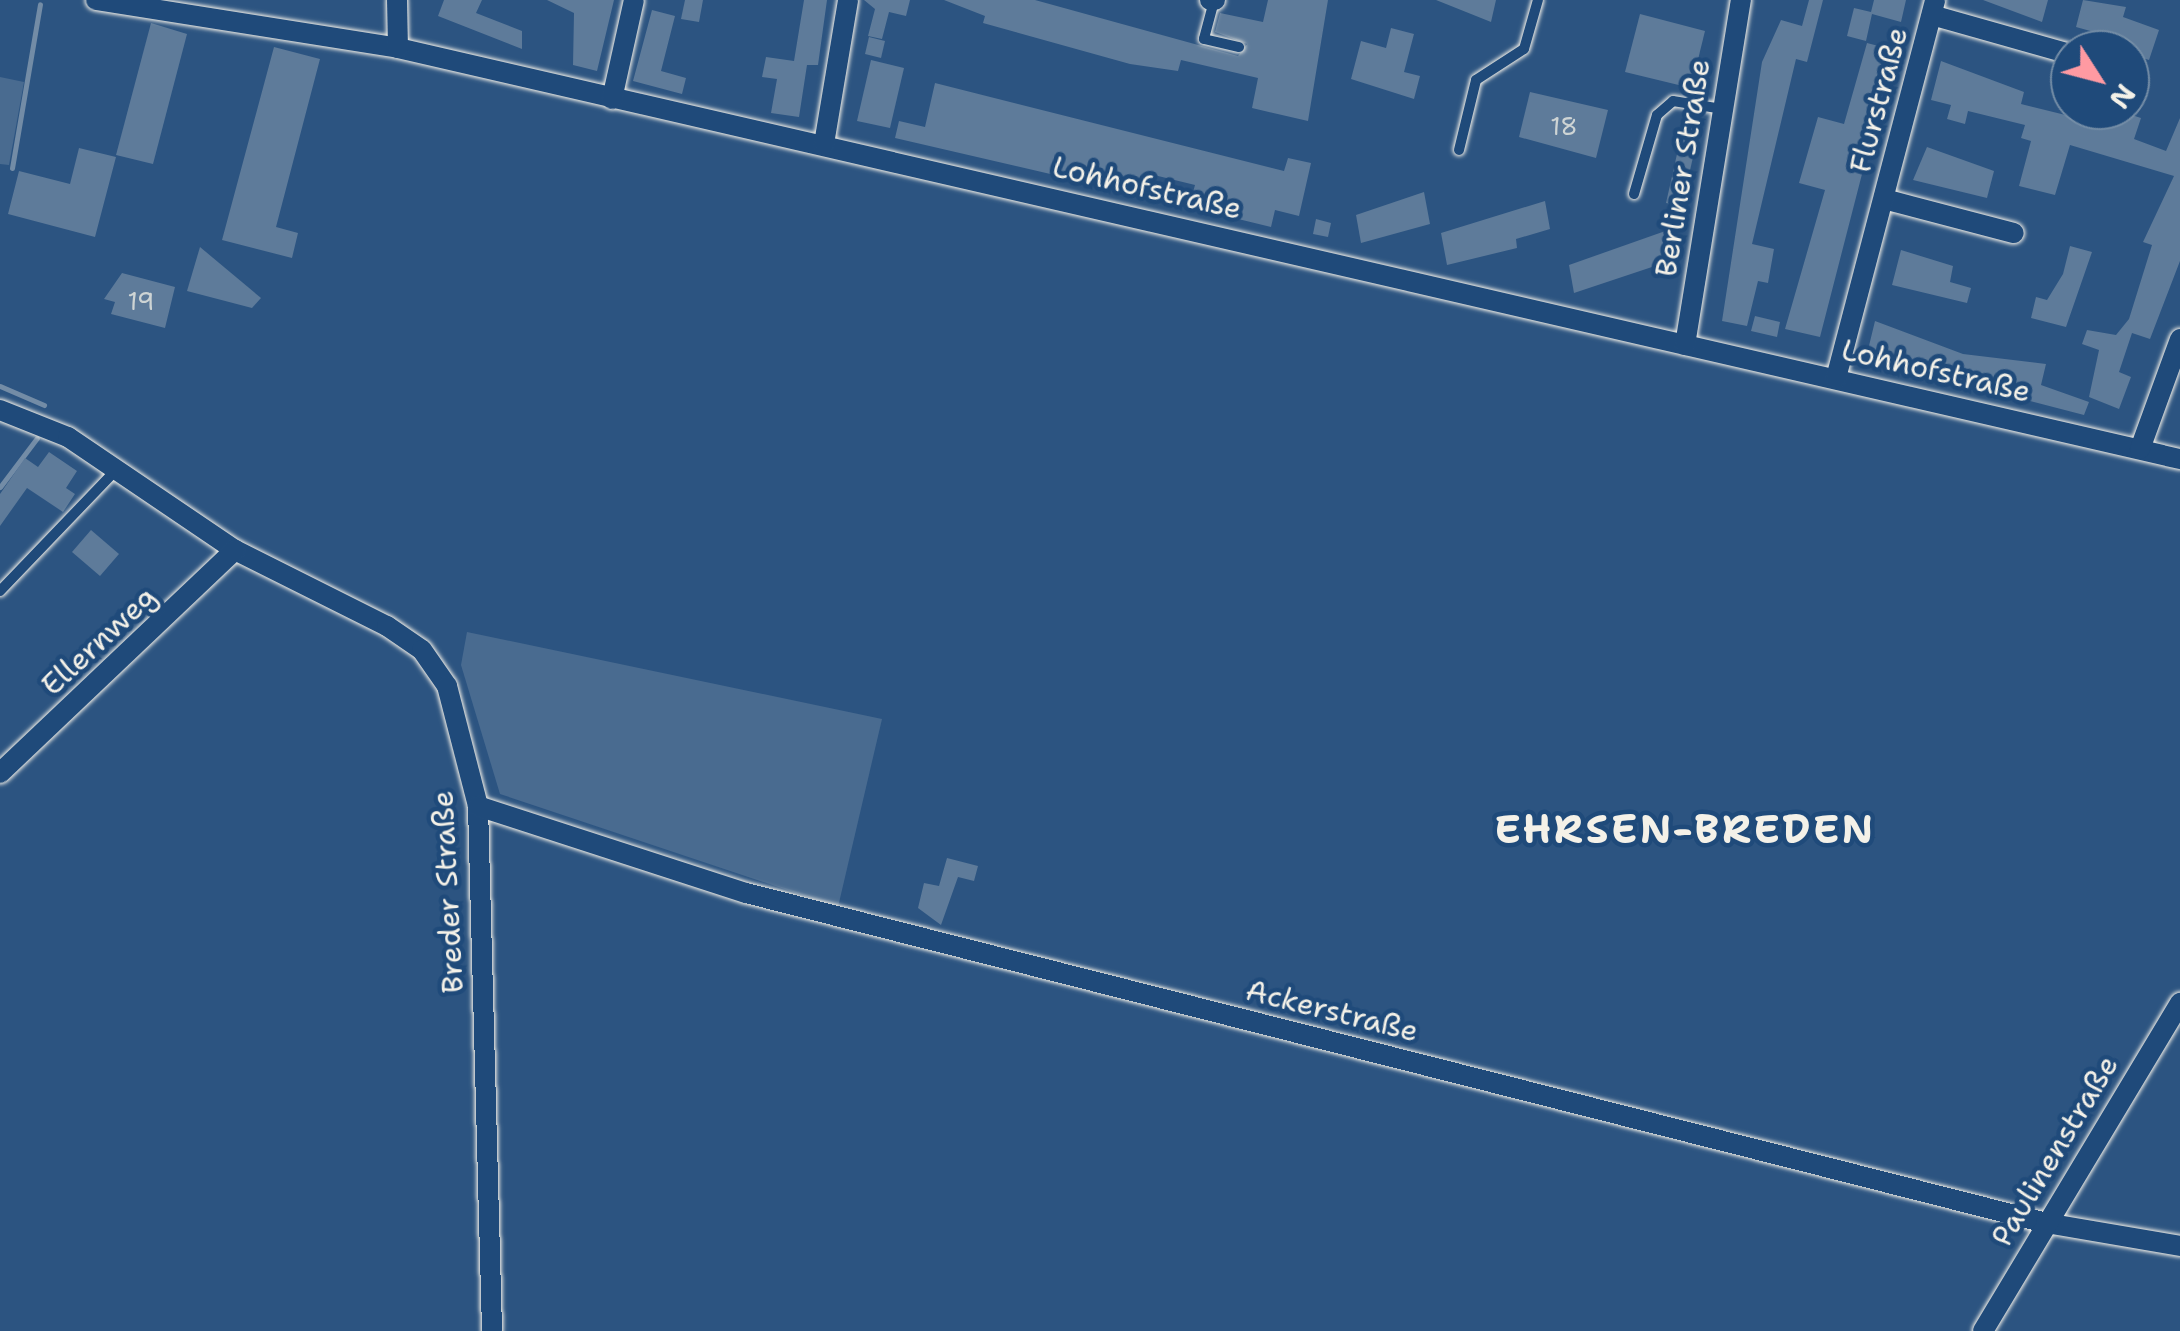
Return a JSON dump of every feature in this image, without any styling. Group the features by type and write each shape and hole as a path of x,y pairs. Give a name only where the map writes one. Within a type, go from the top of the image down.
{"street":[{"name":"Lohhofstraße","path":"96,0 189,7 398,48 2180,459"},
{"path":"397,0 398,48"},
{"path":"612,99 634,0"},
{"path":"824,144 848,0"},
{"name":"Berliner Straße","path":"1685,345 1741,0"},
{"name":"Flurstraße","path":"1836,378 1934,8 2050,47"},
{"name":"Flurstraße","path":"1884,200 2014,233"},
{"path":"2140,449 2180,339"},
{"name":"Breder Straße","path":"0,410 68,436 235,550 387,626 431,660 456,709 478,806 492,1331"},
{"name":"Ellernweg","path":"0,774 235,550"},
{"name":"Ackerstraße","path":"478,806 746,893 2046,1223 2180,1246"},
{"name":"Paulinenstraße","path":"1983,1331 2180,1003"}],"lane":[{"path":"1213,0 1204,39 1240,47"},
{"path":"1459,150 1476,80 1524,48 1538,0"},
{"path":"1634,194 1658,115 1673,101 1722,109"},
{"path":"0,591 117,470"}],"shaded area":[{"path":"0,77 24,82 9,165 0,164"},
{"path":"467,632 882,719 838,907 500,794 461,665"}],"building":[{"path":"444,0 482,0 476,13 522,31 522,49 438,16"},
{"path":"547,0 614,0 597,71 573,65 574,13"},
{"path":"685,0 703,0 699,22 681,19"},
{"path":"804,0 827,0 818,65 807,65 799,117 771,113 777,79 762,77 766,57 794,61"},
{"path":"864,0 910,0 906,16 889,12 882,39 868,36 875,9"},
{"path":"944,0 1035,0 1238,56 1247,44 1215,32 1220,13 1263,22 1268,0 1328,0 1308,121 1252,108 1258,78 1181,60 1178,71 1130,64 983,23 985,16"},
{"path":"1436,0 1496,0 1491,22"},
{"path":"1809,0 1823,0 1807,62 1796,59 1752,244 1774,249 1768,283 1758,281 1747,326 1722,321 1762,62 1781,20 1802,26"},
{"path":"1874,0 1906,0 1901,22 1872,14 1866,41 1847,36 1854,8 1871,12"},
{"path":"1983,0 2048,0 2042,22"},
{"path":"2083,0 2126,7 2123,17 2159,30 2150,57 2150,30 2076,27"},
{"path":"652,10 675,16 661,71 686,78 682,94 633,81"},
{"path":"1640,14 1705,31 1691,88 1625,72"},
{"path":"151,23 187,34 153,164 116,155"},
{"path":"1391,28 1414,34 1404,72 1420,76 1414,99 1351,79 1361,41 1386,48"},
{"path":"869,37 885,41 881,58 865,54"},
{"path":"1867,43 1894,50 1820,337 1785,329 1825,190 1799,183 1818,117 1844,124"},
{"path":"274,47 320,59 276,227 298,233 292,258 222,240"},
{"path":"871,60 904,68 890,128 857,121"},
{"path":"1941,61 2024,92 2021,104 2050,111 2050,130 2137,130 2134,139 2166,151 2180,118 2180,261 2150,339 2132,333 2119,372 2131,377 2119,409 2089,397 2099,350 2082,344 2087,330 2116,335 2129,319 2152,245 2143,242 2174,176 2070,145 2055,195 2019,186 2031,141 2021,138 2025,125 1968,111 1965,124 1947,119 1951,105 1931,100"},
{"path":"935,83 1284,171 1288,158 1311,163 1299,216 1275,210 1271,227 1189,207 1195,185 1154,175 1149,197 895,138 899,121 925,127"},
{"path":"1530,92 1608,110 1596,158 1519,137"},
{"path":"1684,123 1700,126 1682,206 1666,203"},
{"path":"1927,147 1994,171 1987,198 1913,180"},
{"path":"79,148 116,157 95,237 8,214 19,171 70,184"},
{"path":"1424,192 1430,224 1361,243 1356,215"},
{"path":"1545,201 1550,229 1516,239 1517,248 1447,265 1441,233"},
{"path":"1316,219 1331,223 1328,237 1313,234"},
{"path":"1671,229 1676,259 1574,293 1569,265"},
{"path":"2070,246 2092,252 2066,327 2031,318 2036,297 2047,300 2063,274"},
{"path":"200,247 261,298 252,308 187,291"},
{"path":"1901,250 1953,266 1950,282 1971,288 1967,303 1892,285"},
{"path":"122,273 175,287 165,328 111,314 115,302 104,299"},
{"path":"1755,316 1780,322 1777,337 1751,331"},
{"path":"1875,321 1963,354 2046,364 2041,385 2089,402 2084,415 1902,368 1867,354"},
{"path":"49,452 77,471 66,488 75,494 63,512 27,488 0,526 0,494 25,458 38,467"},
{"path":"91,530 119,554 100,576 72,552"},
{"path":"947,858 978,866 974,881 958,877 941,925 918,908 924,883 939,886"}],"waterway":[{"path":"12,168 40,4"},
{"path":"0,386 44,405"},
{"path":"0,487 37,438"}],"district":[{"name":"EHRSEN-BREDEN","path":"1685,829"}]}
